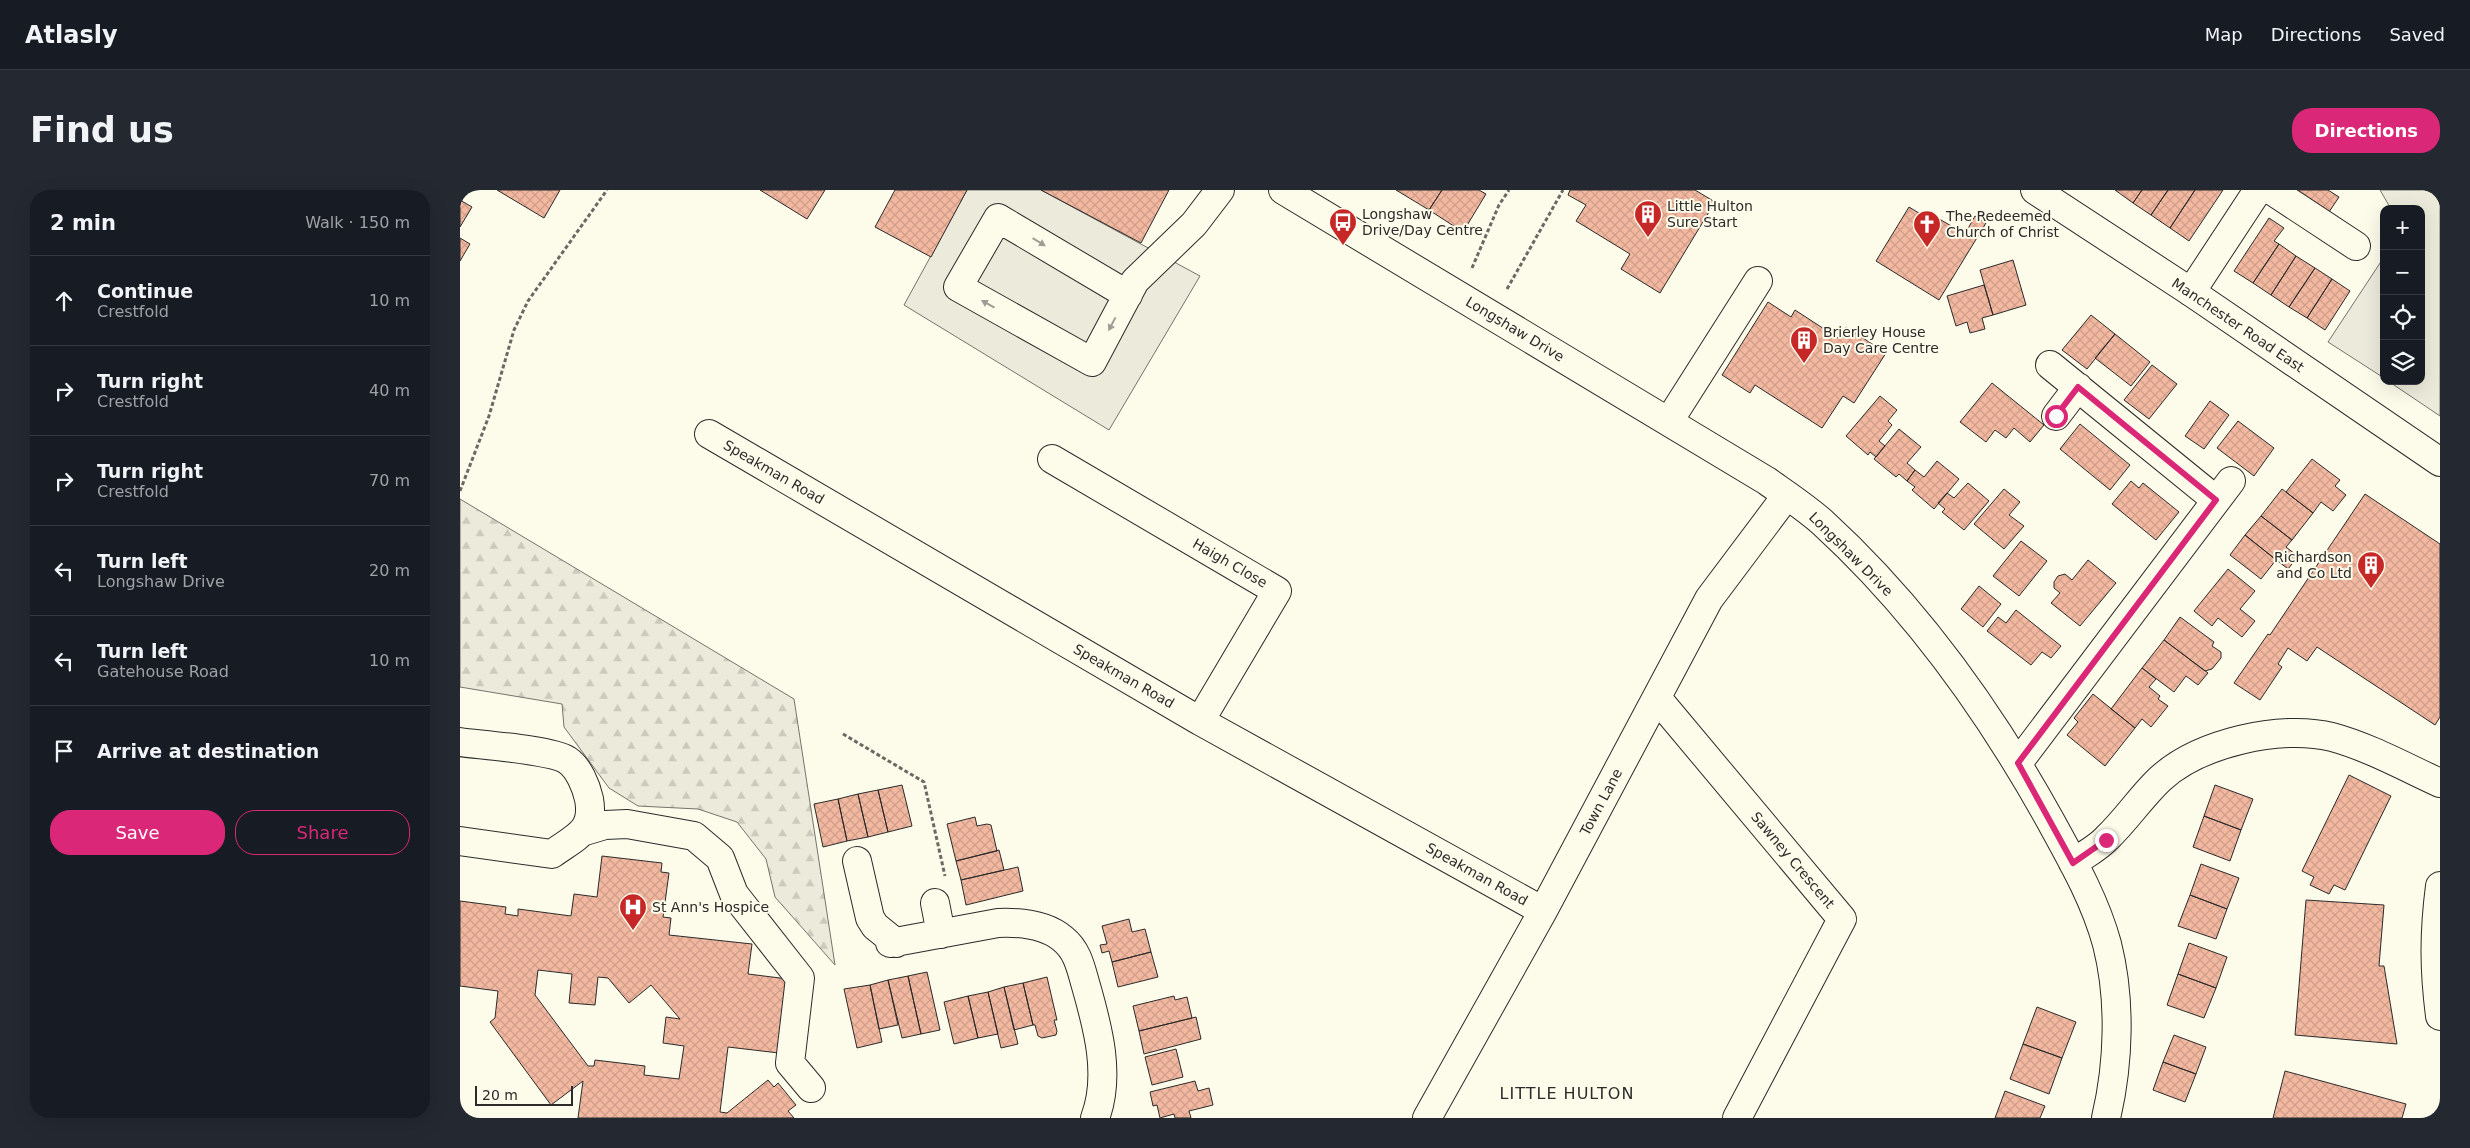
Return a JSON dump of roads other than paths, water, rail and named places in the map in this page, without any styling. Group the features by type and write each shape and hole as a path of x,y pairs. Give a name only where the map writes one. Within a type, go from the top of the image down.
{"street":[{"path":"1131,288 998,218 958,287 1092,362 1131,288 1194,224 1220,190"},
{"name":"Longshaw Drive","path":"1283,190 1669,421 1787,495 1821,521 1868,567 1941,650 2018,763 2073,863 2094,908 2107,945 2114,986 2116,1026 2114,1076 2106,1118"},
{"name":"Manchester Road East","path":"2035,190 2191,292 2440,462"},
{"path":"2191,292 2258,190"},
{"path":"2271,190 2356,246"},
{"path":"1669,421 1758,281"},
{"path":"2018,763 2223,490 2050,365"},
{"path":"2056,416 2078,387"},
{"name":"Speakman Road","path":"709,434 1200,721 1543,911"},
{"name":"Haigh Close","path":"1052,459 1277,591 1200,721"},
{"name":"Town Lane","path":"1428,1118 1543,911 1709,599 1787,495"},
{"name":"Sawney Crescent","path":"1656,698 1842,919 1737,1118"},
{"path":"2073,863 2106,840 2160,779 2190,757 2221,744 2295,734 2330,737 2365,749 2440,783"},
{"path":"460,742 552,754 567,760 586,784 591,814 585,831"},
{"path":"460,841 552,854 585,831 605,825 627,824 694,836 720,858 734,894 800,978 790,1063 811,1088"},
{"path":"857,861 870,918 875,926 893,943 998,923 1031,924 1063,939 1076,954 1096,1023 1102,1078 1100,1106 1095,1118"},
{"path":"2440,886 2434,930 2435,976 2440,1016"},
{"path":"935,903 941,934"}],"place":[{"name":"Little Hulton Sure Start","path":"1648,238"},
{"name":"Longshaw Drive/Day Centre","path":"1343,246"},
{"name":"The Redeemed Church of Christ","path":"1927,248"},
{"name":"Brierley House Day Care Centre","path":"1804,364"},
{"name":"Richardson and Co Ltd","path":"2371,589"},
{"name":"St Ann's Hospice","path":"633,931"}],"district":[{"name":"LITTLE HULTON","path":"1567,1093"}]}
